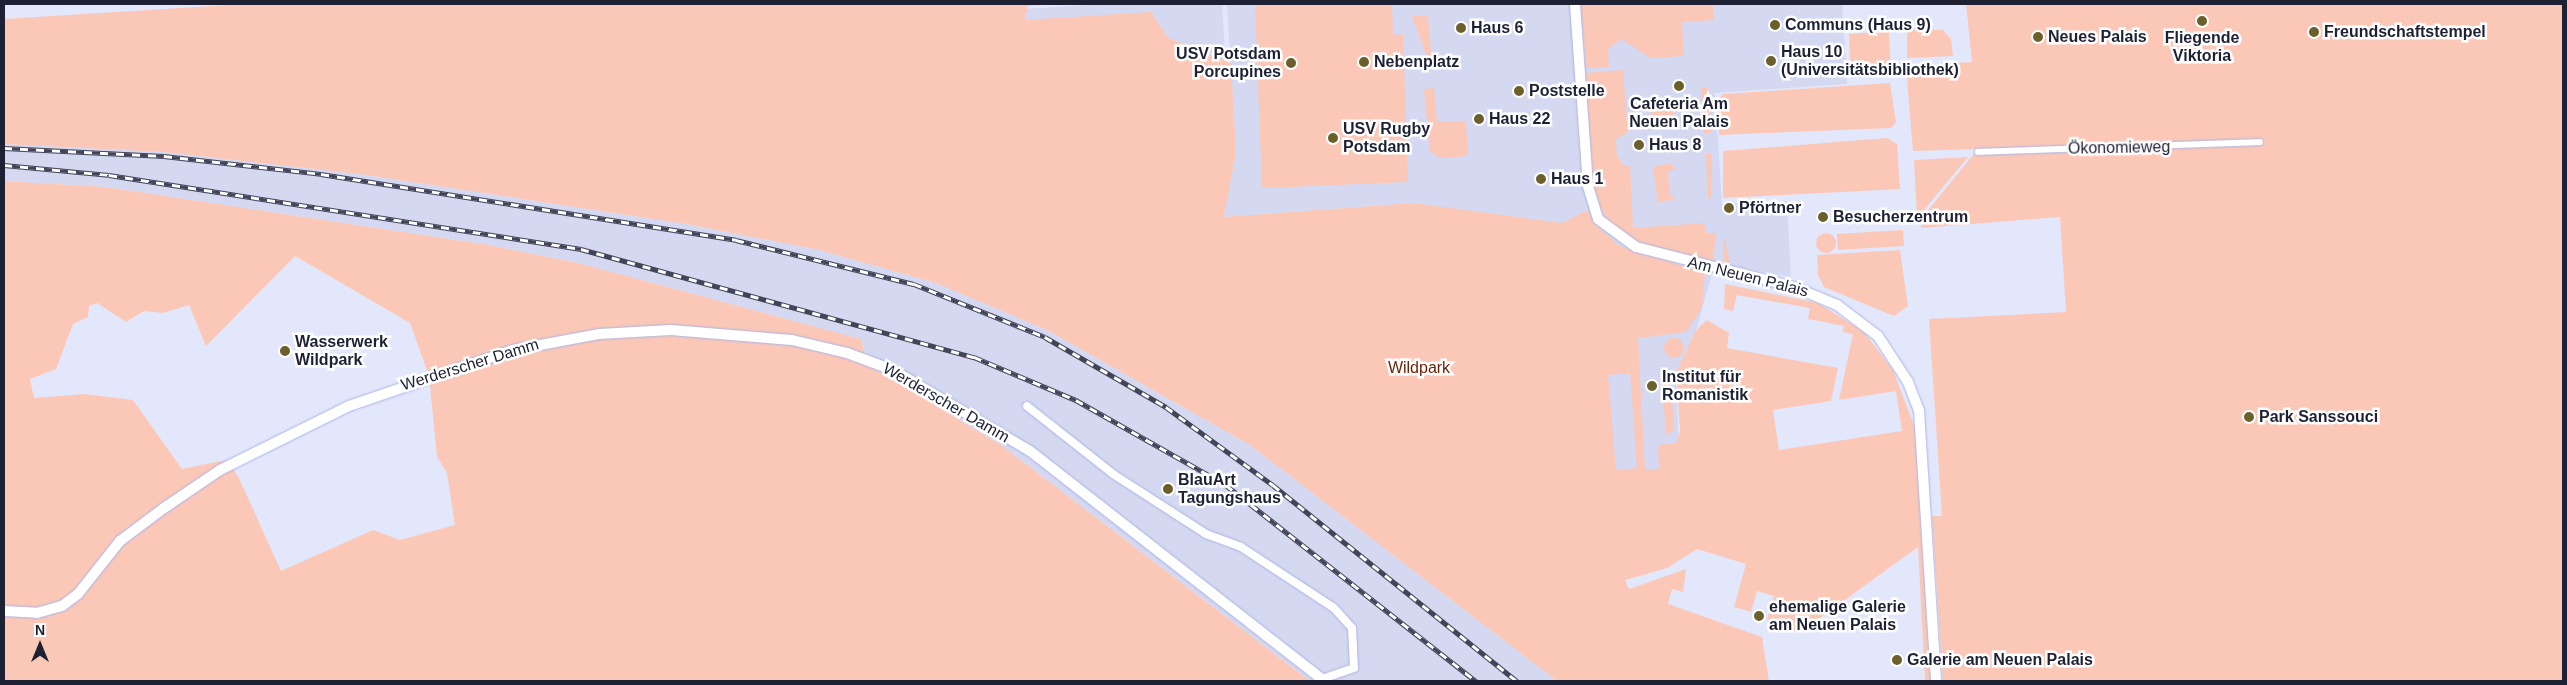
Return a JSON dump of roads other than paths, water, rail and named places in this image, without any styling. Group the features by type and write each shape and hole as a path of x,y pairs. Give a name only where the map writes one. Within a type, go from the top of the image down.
{"street":[{"name":"Am Neuen Palais","path":"1575,4 1588,186 1598,219 1619,238 1643,250 1794,287 1837,305 1878,336 1908,382 1919,410 1936,681"},
{"name":"Ökonomieweg","path":"1978,152 2260,142"},
{"name":"Werderscher Damm","path":"4,611 37,613 62,606 78,594 120,541 164,508 236,460 349,406 467,362 544,343 671,330 792,340 848,353 893,370 1030,451 1323,680 1354,668 1352,628 1334,608 1241,547 1206,534 1113,474 1027,406"}],"railway":[{"path":"4,148 164,156 321,174 736,240 914,284 1045,337 1166,407 1273,485 1517,681"},
{"path":"4,165 109,175 581,249 974,357 1076,400 1226,485 1476,681"}],"place":[{"name":"Fliegende Viktoria","path":"2202,21"},
{"name":"Communs (Haus 9)","path":"1775,25"},
{"name":"Haus 6","path":"1461,28"},
{"name":"Freundschaftstempel","path":"2314,32"},
{"name":"Neues Palais","path":"2038,37"},
{"name":"Haus 10 (Universitätsbibliothek)","path":"1771,61"},
{"name":"Nebenplatz","path":"1364,62"},
{"name":"USV Potsdam Porcupines","path":"1291,63"},
{"name":"Cafeteria Am Neuen Palais","path":"1679,86"},
{"name":"Poststelle","path":"1519,91"},
{"name":"Haus 22","path":"1479,119"},
{"name":"USV Rugby Potsdam","path":"1333,138"},
{"name":"Haus 8","path":"1639,145"},
{"name":"Haus 1","path":"1541,179"},
{"name":"Pförtner","path":"1729,208"},
{"name":"Besucherzentrum","path":"1823,217"},
{"name":"Wasserwerk Wildpark","path":"285,351"},
{"name":"Institut für Romanistik","path":"1652,386"},
{"name":"Park Sanssouci","path":"2249,417"},
{"name":"BlauArt Tagungshaus","path":"1168,489"},
{"name":"ehemalige Galerie am Neuen Palais","path":"1759,616"},
{"name":"Galerie am Neuen Palais","path":"1897,660"}],"park label":[{"name":"Wildpark","path":"1419,368"}]}
